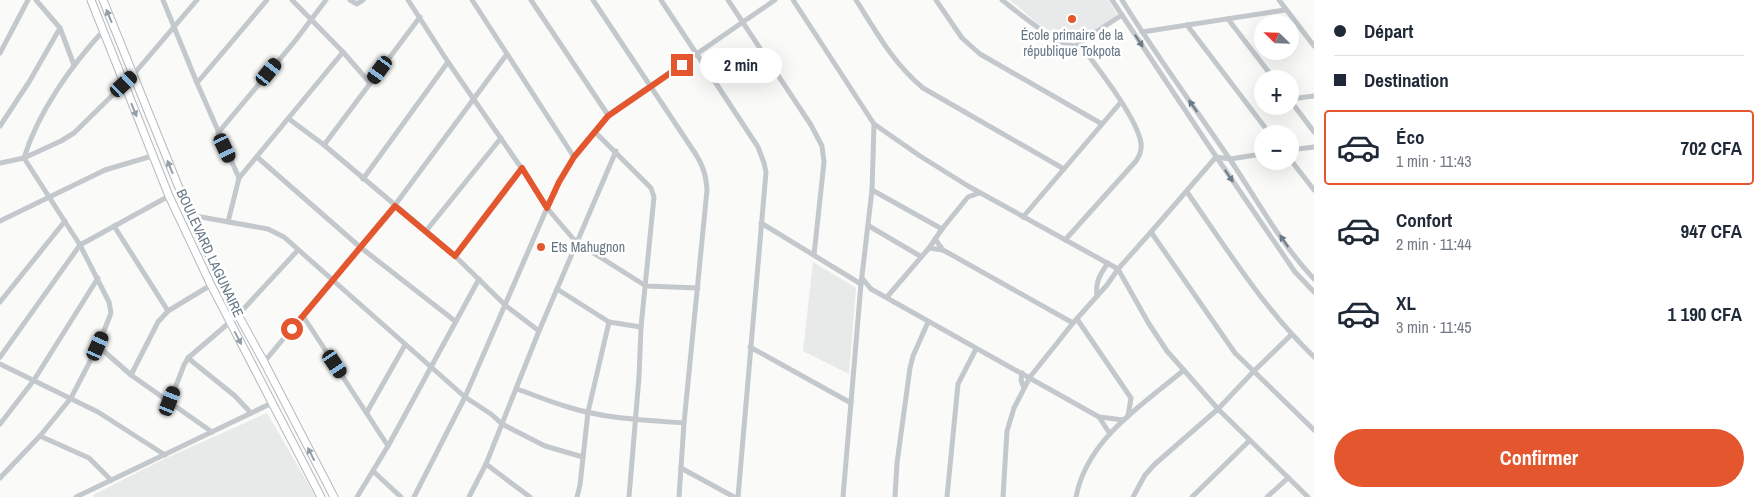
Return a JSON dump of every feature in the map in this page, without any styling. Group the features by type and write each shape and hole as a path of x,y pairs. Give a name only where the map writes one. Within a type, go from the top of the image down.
{"main road":[{"name":"BOULEVARD LAGUNAIRE","path":"91,0 169,196 211,285 321,497"},
{"name":"BOULEVARD LAGUNAIRE","path":"103,0 190,215 238,315 334,497"}],"street":[{"path":"0,53 28,0"},
{"path":"36,0 60,28 74,65"},
{"path":"163,0 218,133 239,178"},
{"path":"0,163 24,158 74,133 133,75 197,0"},
{"path":"197,83 268,0"},
{"path":"292,0 312,19 370,83"},
{"path":"218,133 326,0"},
{"path":"350,0 357,4 363,0"},
{"path":"408,0 547,208 576,242 646,286 698,288"},
{"path":"472,0 574,157"},
{"path":"531,0 608,116"},
{"path":"593,0 705,170 707,190 684,423 679,497"},
{"path":"661,0 698,54 761,154 766,172 736,497 681,468"},
{"path":"728,0 811,125 822,146 824,171 814,255"},
{"path":"414,497 465,397 547,208 559,182 574,157 608,116 775,0"},
{"path":"794,0 874,124 979,193 1118,269 1167,351 1218,409 1308,497"},
{"path":"856,0 892,55 906,73 923,88 1064,169"},
{"path":"936,0 962,38 980,54 1102,124"},
{"path":"1002,0 1046,33 1070,46 1076,46 1122,15"},
{"path":"1112,0 1295,272 1314,292"},
{"path":"1122,0 1270,221 1300,264 1314,279"},
{"path":"1279,0 1314,46"},
{"path":"1142,32 1285,10"},
{"path":"324,145 420,16"},
{"path":"1228,19 1267,70"},
{"path":"1187,25 1263,125"},
{"path":"0,126 29,82 60,28"},
{"path":"24,158 40,117 74,65 103,31"},
{"path":"1065,240 1140,156 1141,145 1137,130 1121,102 1079,43"},
{"path":"228,222 239,178 343,52"},
{"path":"264,362 395,206 507,54"},
{"path":"363,179 448,62"},
{"path":"1299,98 1314,96"},
{"path":"1024,217 1121,102"},
{"path":"1299,112 1314,132"},
{"path":"288,119 324,145 426,231 480,279 505,305 539,331"},
{"path":"843,497 860,292 872,190 874,124"},
{"path":"595,132 651,188 654,197 641,327 629,497"},
{"path":"426,231 500,138"},
{"path":"1299,149 1314,147"},
{"path":"469,497 486,464 539,331 616,151"},
{"path":"1216,157 1230,159 1254,155"},
{"path":"0,221 105,170 152,156"},
{"path":"257,157 360,247 455,321"},
{"path":"1003,497 1009,420 1030,378 1118,269 1216,157"},
{"path":"1,475 40,436 72,398 98,346 111,313 109,302 80,245 24,158"},
{"path":"455,256 522,168"},
{"path":"1299,170 1314,190"},
{"path":"968,186 968,197"},
{"path":"872,190 942,229"},
{"path":"1186,192 1274,315 1314,358"},
{"path":"887,297 968,197 979,193"},
{"path":"0,358 80,245 169,196"},
{"path":"190,215 268,229 284,237 465,397 491,414 502,424 545,446 582,457"},
{"path":"0,302 65,221"},
{"path":"761,223 861,284"},
{"path":"114,226 168,310"},
{"path":"868,226 920,256"},
{"path":"1151,232 1235,353 1314,430"},
{"path":"935,239 943,250"},
{"path":"928,248 943,250 1075,321 1131,398 1140,406"},
{"path":"238,315 298,250"},
{"path":"1097,296 1098,280 1108,263"},
{"path":"0,424 34,380 98,278"},
{"path":"862,278 872,289 934,326 1099,417 1123,420"},
{"path":"356,497 388,446 455,321 480,279"},
{"path":"130,375 158,322 168,310 211,285"},
{"path":"558,289 609,322 641,327"},
{"path":"860,292 872,289"},
{"path":"303,316 388,446"},
{"path":"170,401 188,358 230,322"},
{"path":"577,497 588,412 609,322"},
{"path":"896,497 896,463 910,368 913,356 928,322"},
{"path":"926,330 934,326"},
{"path":"1133,497 1145,475 1155,464 1218,409 1291,335"},
{"path":"367,412 405,345"},
{"path":"98,346 130,375 212,432"},
{"path":"750,347 851,402"},
{"path":"947,497 958,384 976,349"},
{"path":"188,358 235,396 251,413"},
{"path":"0,364 72,398 106,417 164,455"},
{"path":"1076,497 1082,475 1089,462 1110,434 1123,420 1184,370"},
{"path":"1022,373 1020,380 1024,388"},
{"path":"517,389 569,408 588,412 635,419 684,423"},
{"path":"1128,416 1131,398"},
{"path":"76,497 87,495 112,480 272,403"},
{"path":"1099,417 1110,434"},
{"path":"40,436 89,458 112,480"},
{"path":"1192,497 1250,441"},
{"path":"486,464 529,497"},
{"path":"373,471 401,497"},
{"path":"1267,497 1288,478"}],"shaded area":[{"name":"École primaire de la république Tokpota","path":"1010,0 1108,0 1118,16 1072,44 1037,23"},
{"path":"813,262 856,288 849,374 803,351"},
{"path":"267,413 316,497 94,497 93,495 164,459"}],"place":[{"name":"École primaire de la république Tokpota","path":"1072,19"},
{"name":"Ets Mahugnon","path":"541,247"}],"route":[{"path":"292,329 395,206 455,256 522,168 547,208 559,182 574,157 608,116 682,65"}]}
